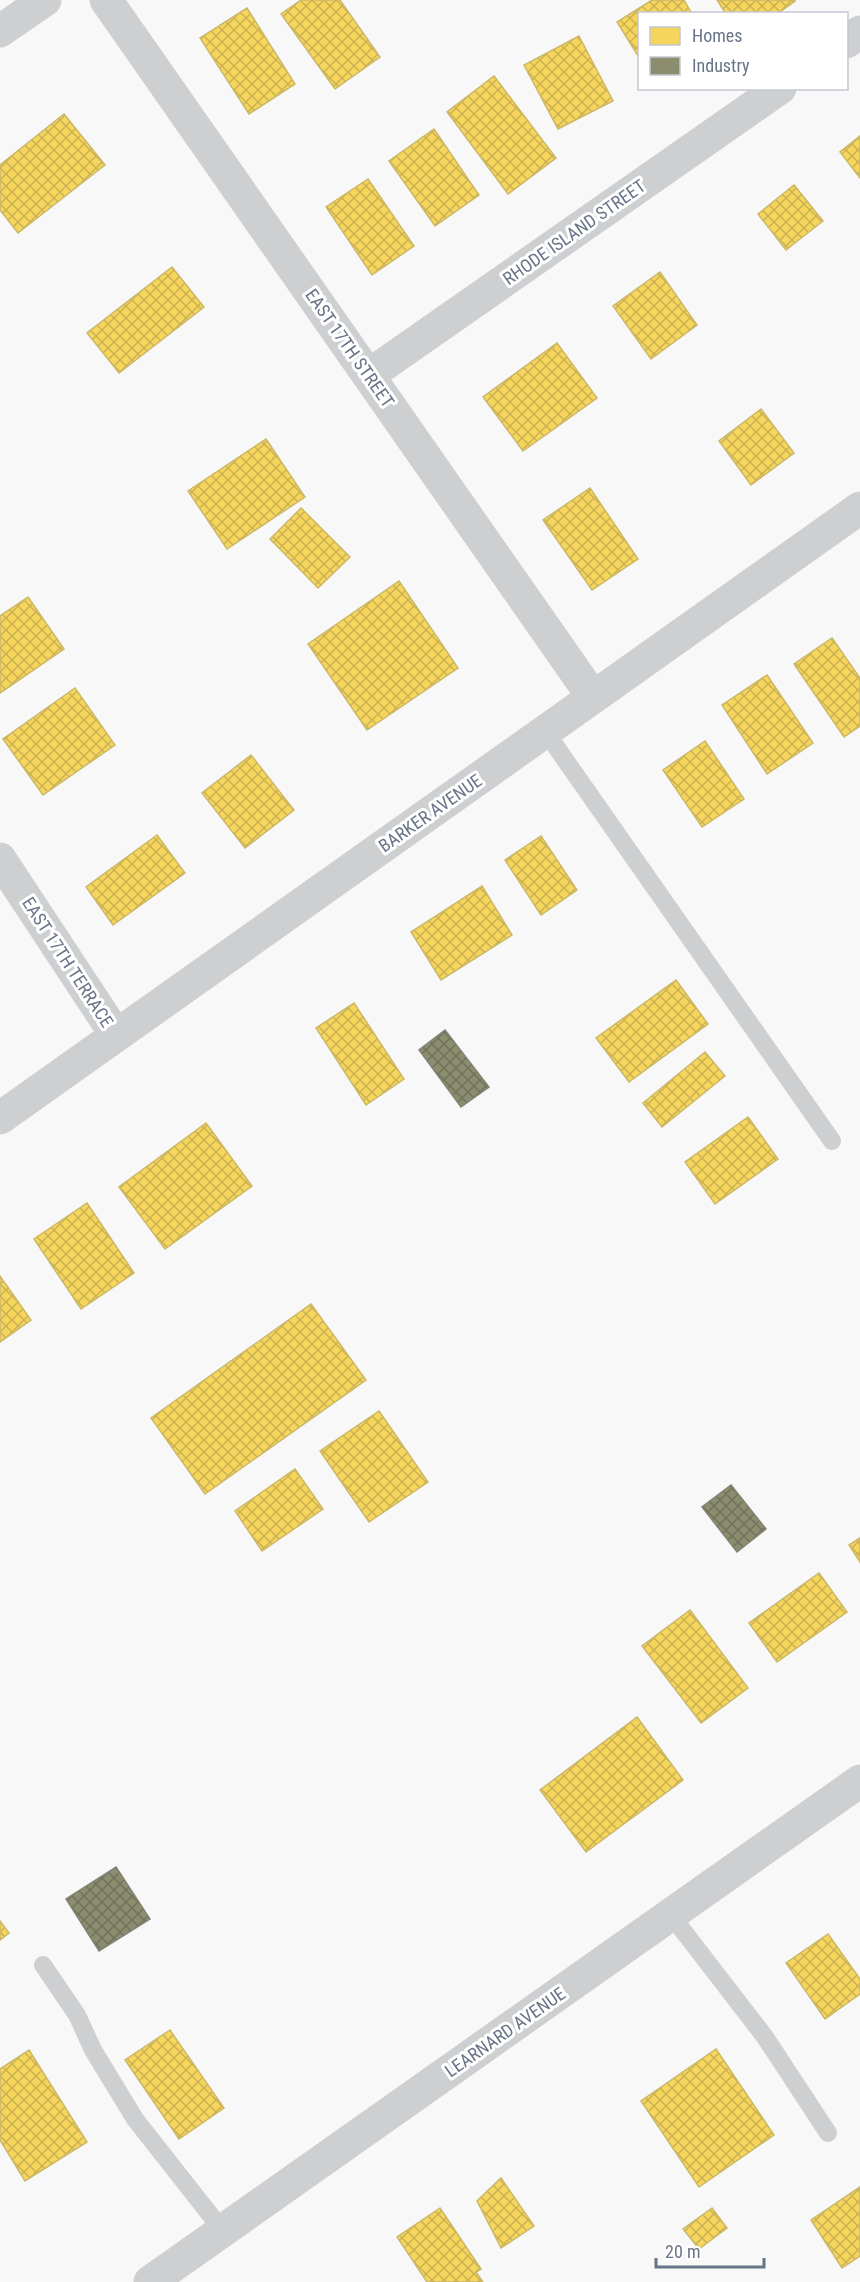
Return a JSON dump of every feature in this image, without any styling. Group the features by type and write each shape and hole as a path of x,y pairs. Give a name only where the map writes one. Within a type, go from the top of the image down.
{"street":[{"path":"0,32 45,0"},
{"name":"EAST 17TH STREET","path":"106,0 593,697"},
{"name":"RHODE ISLAND STREET","path":"369,375 777,90"},
{"name":"BARKER AVENUE","path":"0,1118 860,508"},
{"name":"EAST 17TH TERRACE","path":"0,859 116,1035"},
{"name":"LEARNARD AVENUE","path":"150,2282 860,1781"}],"lane":[{"path":"546,731 832,1141"},
{"path":"671,1915 765,2037 828,2133"},
{"path":"43,1965 77,2015 93,2050 135,2119 223,2231"}],"building: Homes":[{"path":"301,0 340,0 380,57 335,89 281,14"},
{"path":"652,0 684,0 691,12 638,12 638,56 617,22"},
{"path":"717,0 795,0 780,12 725,12"},
{"path":"247,8 295,84 249,114 200,38"},
{"path":"579,36 613,101 558,129 524,65"},
{"path":"494,76 556,158 508,194 447,112"},
{"path":"64,114 105,165 18,233 0,210 0,165"},
{"path":"434,129 479,195 435,226 389,161"},
{"path":"860,136 860,178 840,152"},
{"path":"368,179 414,246 372,275 326,207"},
{"path":"794,185 823,221 786,250 758,214"},
{"path":"172,267 204,307 119,373 87,333"},
{"path":"660,272 697,325 651,359 613,306"},
{"path":"557,343 597,398 523,451 483,397"},
{"path":"761,409 794,453 751,485 719,441"},
{"path":"266,439 305,497 227,549 188,491"},
{"path":"590,488 638,559 592,590 543,520"},
{"path":"301,508 350,557 318,588 270,539"},
{"path":"399,581 458,668 367,730 308,644"},
{"path":"28,597 64,649 0,693 0,616"},
{"path":"832,638 860,678 860,726 844,737 794,664"},
{"path":"767,675 813,743 767,774 722,705"},
{"path":"75,688 115,745 43,795 3,739"},
{"path":"705,741 744,799 702,827 663,770"},
{"path":"251,755 294,810 245,848 202,793"},
{"path":"157,835 185,873 113,925 86,887"},
{"path":"541,836 577,890 541,915 505,860"},
{"path":"482,886 512,935 441,980 411,932"},
{"path":"676,980 708,1024 629,1082 596,1038"},
{"path":"354,1003 404,1079 366,1105 316,1028"},
{"path":"705,1052 725,1076 662,1127 643,1103"},
{"path":"748,1117 778,1159 715,1204 685,1162"},
{"path":"206,1123 252,1186 165,1249 119,1187"},
{"path":"87,1203 134,1273 81,1309 34,1239"},
{"path":"0,1276 31,1320 0,1342"},
{"path":"311,1304 366,1380 205,1494 151,1418"},
{"path":"379,1411 428,1482 369,1522 320,1451"},
{"path":"295,1469 323,1509 262,1551 235,1511"},
{"path":"860,1538 860,1562 849,1545"},
{"path":"819,1573 847,1612 777,1662 749,1623"},
{"path":"690,1610 748,1688 701,1723 642,1646"},
{"path":"637,1717 683,1780 586,1852 540,1790"},
{"path":"0,1921 9,1933 0,1940"},
{"path":"828,1934 860,1979 860,1994 825,2019 786,1963"},
{"path":"170,2030 224,2108 179,2139 125,2060"},
{"path":"716,2049 774,2135 699,2187 641,2101"},
{"path":"29,2050 87,2142 25,2181 0,2140 0,2069"},
{"path":"501,2178 534,2226 501,2248 477,2201"},
{"path":"860,2187 860,2256 842,2268 811,2220"},
{"path":"440,2208 481,2269 476,2272 483,2282 427,2282 397,2237"},
{"path":"712,2208 727,2228 699,2249 683,2229"}],"building: Industry":[{"path":"445,1030 489,1087 461,1107 419,1050"},
{"path":"731,1485 766,1529 737,1552 702,1507"},
{"path":"116,1867 150,1919 99,1951 66,1899"}]}
